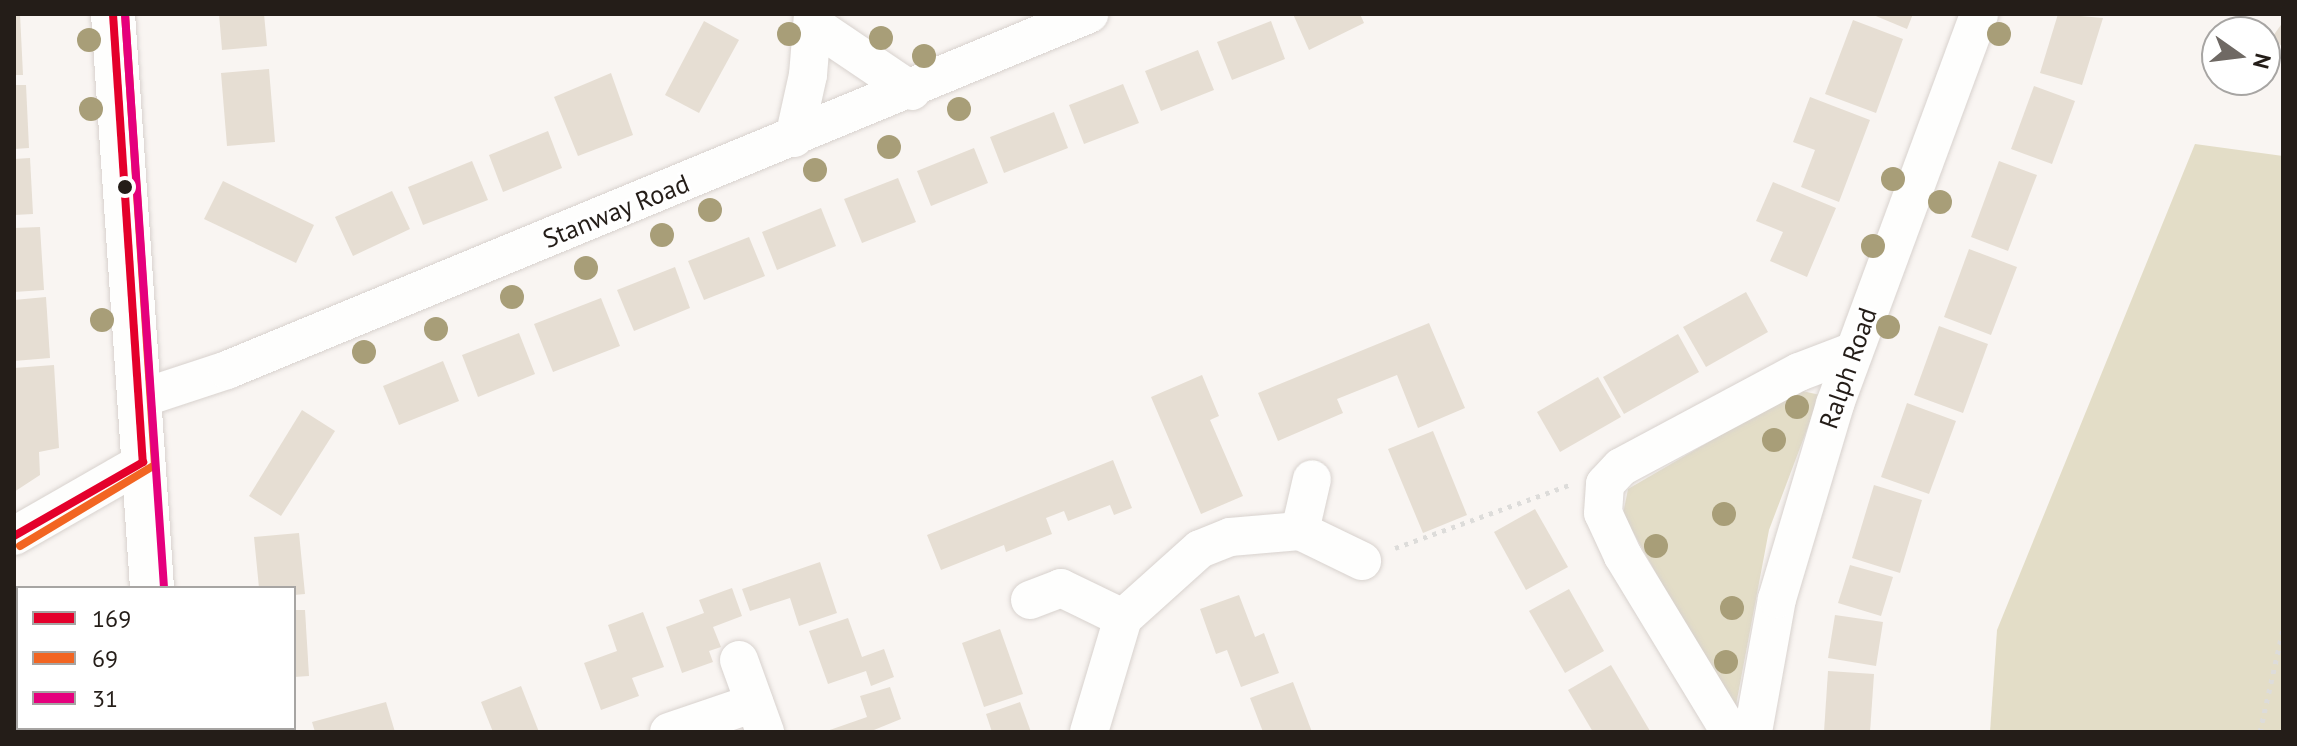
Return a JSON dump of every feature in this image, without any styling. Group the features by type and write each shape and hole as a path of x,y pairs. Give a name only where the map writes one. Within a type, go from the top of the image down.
{"street":[{"path":"113,14 152,586"},
{"name":"Stanway Road","path":"139,399 227,370 912,91 1089,14"},
{"name":"Ralph Road","path":"1753,732 1777,599 1851,352 1979,14"},
{"path":"794,138 813,20 912,91"},
{"path":"1730,732 1623,556 1603,513 1605,484 1621,467 1799,372 1851,352"},
{"path":"14,536 143,462"},
{"path":"1300,531 1312,479"},
{"path":"1089,732 1123,618 1200,549 1230,537 1300,531 1362,561"},
{"path":"1030,600 1061,588 1123,618"},
{"path":"669,732 759,717 739,660"}],"path":[{"path":"1362,561 1374,541 1400,550 1561,485 1605,484"},
{"path":"2260,732 2283,629"}],"shaded area":[{"path":"2195,144 2283,156 2283,732 1990,732 1997,630"},
{"path":"1798,390 1820,395 1769,530 1736,705 1725,697 1623,514 1628,489"},
{"path":"284,730 285,732 198,732"}],"building":[{"path":"14,14 20,14 23,75 14,75"},
{"path":"219,14 264,14 267,46 222,50"},
{"path":"1293,14 1360,14 1364,23 1309,50"},
{"path":"1871,14 1913,14 1907,29"},
{"path":"2058,14 2103,18 2082,85 2040,73"},
{"path":"1853,20 1903,39 1876,113 1825,94"},
{"path":"704,21 739,40 699,113 665,95"},
{"path":"1271,21 1285,59 1232,80 1217,42"},
{"path":"2283,22 2283,48 2281,46"},
{"path":"1198,50 1214,90 1161,111 1145,71"},
{"path":"269,69 275,142 227,146 221,73"},
{"path":"611,73 633,135 578,156 554,97"},
{"path":"1123,84 1139,123 1084,144 1069,105"},
{"path":"14,85 26,85 29,148 14,149"},
{"path":"2034,86 2075,101 2052,164 2011,149"},
{"path":"1810,97 1870,120 1839,202 1801,187 1815,150 1793,142"},
{"path":"1054,112 1068,148 1004,173 990,137"},
{"path":"548,131 562,168 503,192 489,155"},
{"path":"974,148 988,183 931,206 917,171"},
{"path":"30,158 33,214 14,215 14,159"},
{"path":"472,161 488,200 423,225 408,187"},
{"path":"1999,161 2037,175 2008,251 1971,237"},
{"path":"898,178 916,222 862,243 844,199"},
{"path":"223,181 314,225 296,263 204,219"},
{"path":"1773,182 1836,208 1807,277 1770,261 1783,232 1756,221"},
{"path":"392,191 410,229 353,256 335,217"},
{"path":"821,208 836,246 777,270 762,232"},
{"path":"40,227 44,290 14,292 14,228"},
{"path":"749,237 765,276 704,300 688,261"},
{"path":"1969,249 2017,267 1991,335 1944,317"},
{"path":"675,267 690,308 634,331 617,290"},
{"path":"1746,292 1768,332 1706,367 1683,327"},
{"path":"46,297 50,358 14,361 14,300"},
{"path":"601,298 620,346 553,372 534,324"},
{"path":"1429,323 1465,408 1418,428 1397,375 1337,399 1343,413 1278,441 1258,393"},
{"path":"1939,326 1988,344 1963,413 1914,395"},
{"path":"519,333 535,374 478,397 462,355"},
{"path":"1678,334 1699,372 1624,414 1603,377"},
{"path":"443,361 459,401 399,425 383,386"},
{"path":"54,365 59,448 39,452 40,475 14,492 14,368"},
{"path":"1202,375 1219,416 1210,420 1243,496 1201,514 1151,397"},
{"path":"1598,377 1621,417 1560,452 1537,412"},
{"path":"1907,403 1956,421 1929,494 1881,477"},
{"path":"302,410 335,431 281,516 249,496"},
{"path":"1433,431 1467,515 1423,533 1388,449"},
{"path":"1113,460 1132,508 1114,515 1110,505 1068,521 1064,511 1046,518 1052,534 1006,552 1004,545 941,570 927,535"},
{"path":"1874,485 1922,500 1900,573 1852,558"},
{"path":"1535,509 1568,567 1526,590 1494,532"},
{"path":"299,533 305,594 296,595 296,586 259,586 254,537"},
{"path":"820,562 837,613 799,626 790,598 750,611 742,589"},
{"path":"1850,565 1893,577 1881,616 1838,603"},
{"path":"732,588 742,616 713,627 721,647 709,651 713,662 682,673 666,627 704,613 699,600"},
{"path":"1569,589 1604,651 1565,673 1529,611"},
{"path":"1239,595 1255,637 1264,633 1279,673 1241,687 1227,650 1216,654 1200,609"},
{"path":"296,610 305,610 309,676 296,677"},
{"path":"643,612 664,667 632,678 639,696 601,710 584,663 617,651 608,625"},
{"path":"1835,615 1883,622 1876,666 1828,658"},
{"path":"848,618 862,657 884,649 894,677 871,686 866,671 828,684 809,631"},
{"path":"1000,629 1023,694 984,707 962,643"},
{"path":"1611,665 1650,731 1593,732 1568,690"},
{"path":"1828,671 1874,674 1870,732 1824,732"},
{"path":"1293,682 1312,732 1263,732 1250,698"},
{"path":"521,686 539,732 493,732 481,702"},
{"path":"890,687 901,719 869,732 824,732 867,717 860,696"},
{"path":"386,702 395,732 315,732 312,722"},
{"path":"1020,702 1031,732 992,732 986,714"}],"transit line":[{"name":"169","path":"113,14 143,462"},
{"name":"69","path":"20,546 155,465 125,14"},
{"name":"31","path":"125,14 164,586"},
{"name":"169","path":"14,536 143,462"}]}
